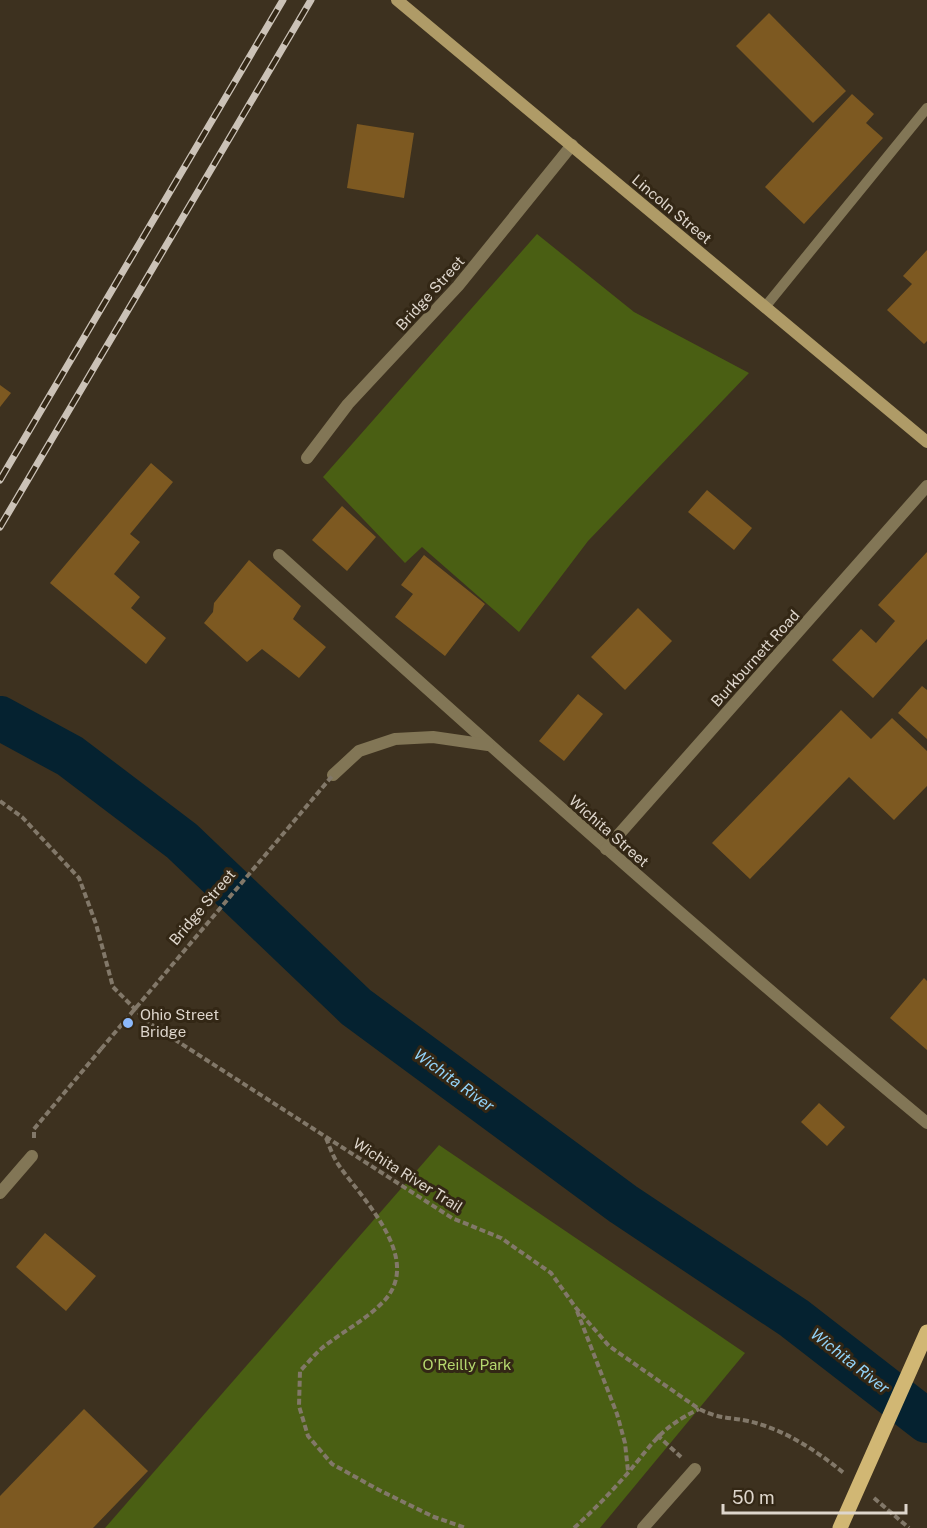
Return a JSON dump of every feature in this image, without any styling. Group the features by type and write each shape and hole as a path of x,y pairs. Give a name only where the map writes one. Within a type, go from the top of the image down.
{"main road":[{"name":"Lincoln Street","path":"397,0 927,442"},
{"path":"840,1528 927,1332"}],"street":[{"name":"Bridge Street","path":"308,458 348,405 458,286 572,145"},
{"name":"Burkburnett Road","path":"606,849 927,486"},
{"name":"Wichita Street","path":"279,555 606,849 834,1046 927,1123"},
{"path":"333,775 359,751 395,739 433,737 489,745"},
{"path":"0,1193 32,1156"},
{"path":"644,1528 695,1469"}],"lane":[{"path":"765,307 927,108"}],"path":[{"name":"Bridge Street","path":"32,1156 34,1129 333,775"},
{"name":"Wichita River Trail","path":"0,801 22,817 79,878 96,924 113,987 149,1023 452,1218 501,1238 551,1273 576,1308 609,1346 699,1409 715,1417 749,1421 779,1431 826,1458 851,1479"},
{"name":"Wichita River Trail","path":"326,1137 338,1165 386,1231 396,1254 397,1283 383,1302 361,1321 321,1349 300,1371 299,1406 308,1436 332,1464 434,1517 466,1528"},
{"path":"576,1308 617,1414 625,1443 628,1472"},
{"path":"574,1528 628,1472 657,1435 676,1420 699,1409"},
{"path":"657,1435 695,1469"},
{"path":"868,1493 909,1528"}],"green space":[{"path":"537,234 634,312 749,373 588,541 519,632 422,547 405,563 323,477"},
{"name":"O'Reilly Park","path":"439,1145 745,1353 600,1528 105,1528"}],"building":[{"path":"769,13 846,91 813,123 736,46"},
{"path":"852,94 874,114 866,123 883,138 804,224 765,187"},
{"path":"357,124 414,133 404,198 347,188"},
{"path":"927,250 927,341 924,344 887,310 912,284 903,276"},
{"path":"0,385 11,393 0,407"},
{"path":"151,463 173,482 130,534 140,542 114,574 140,597 131,608 166,638 146,664 50,583"},
{"path":"707,490 752,528 734,550 688,512"},
{"path":"342,506 376,537 347,571 312,540"},
{"path":"927,552 927,639 873,698 832,660 861,629 876,643 895,621 878,605"},
{"path":"424,555 485,604 445,656 395,617 413,594 401,585"},
{"path":"249,560 301,606 293,619 326,647 299,678 262,649 247,662 204,623 213,612 214,603"},
{"path":"638,608 672,641 625,690 591,657"},
{"path":"922,686 927,690 927,739 898,713"},
{"path":"578,694 603,714 564,761 539,741"},
{"path":"841,710 871,739 892,718 927,751 927,786 894,820 849,777 750,879 712,843"},
{"path":"924,978 927,981 927,1050 890,1018"},
{"path":"819,1103 845,1127 827,1146 801,1122"},
{"path":"45,1233 96,1276 66,1311 16,1267"},
{"path":"84,1409 148,1471 93,1528 0,1528 0,1496"}],"waterway":[{"name":"Wichita River","path":"0,718 70,756 182,841 356,1007 623,1204 794,1318 927,1421"}],"railway":[{"path":"0,480 283,0"},
{"path":"0,527 311,0"}],"place":[{"name":"Ohio Street Bridge","path":"128,1023"}]}
